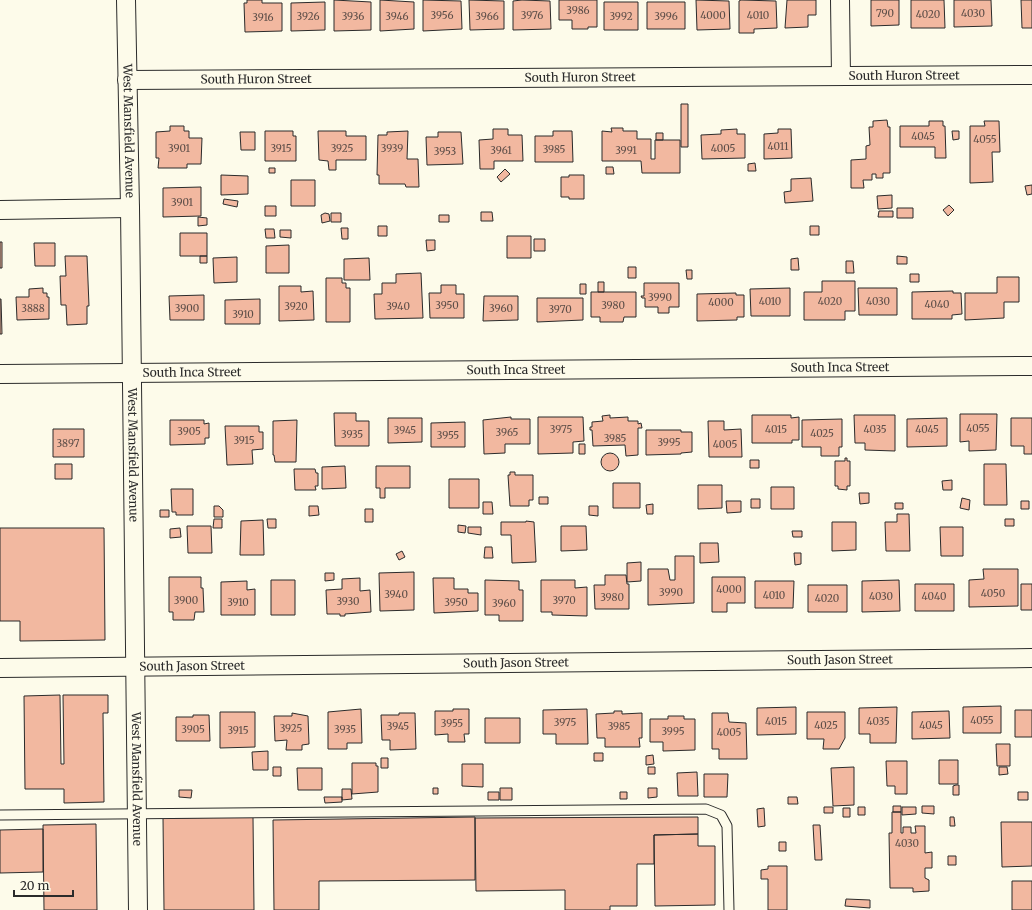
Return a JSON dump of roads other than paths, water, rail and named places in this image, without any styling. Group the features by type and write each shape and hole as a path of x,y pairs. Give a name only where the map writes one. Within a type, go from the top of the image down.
{"street":[{"name":"West Mansfield Avenue","path":"126,0 130,208 138,910"},
{"path":"840,0 841,76"},
{"name":"South Huron Street","path":"127,80 1032,75"},
{"path":"0,210 130,208"},
{"name":"South Inca Street","path":"0,374 1032,366"},
{"name":"South Jason Street","path":"0,668 1032,658"}],"lane":[{"path":"0,815 706,809 721,815 727,826 729,910"}]}
